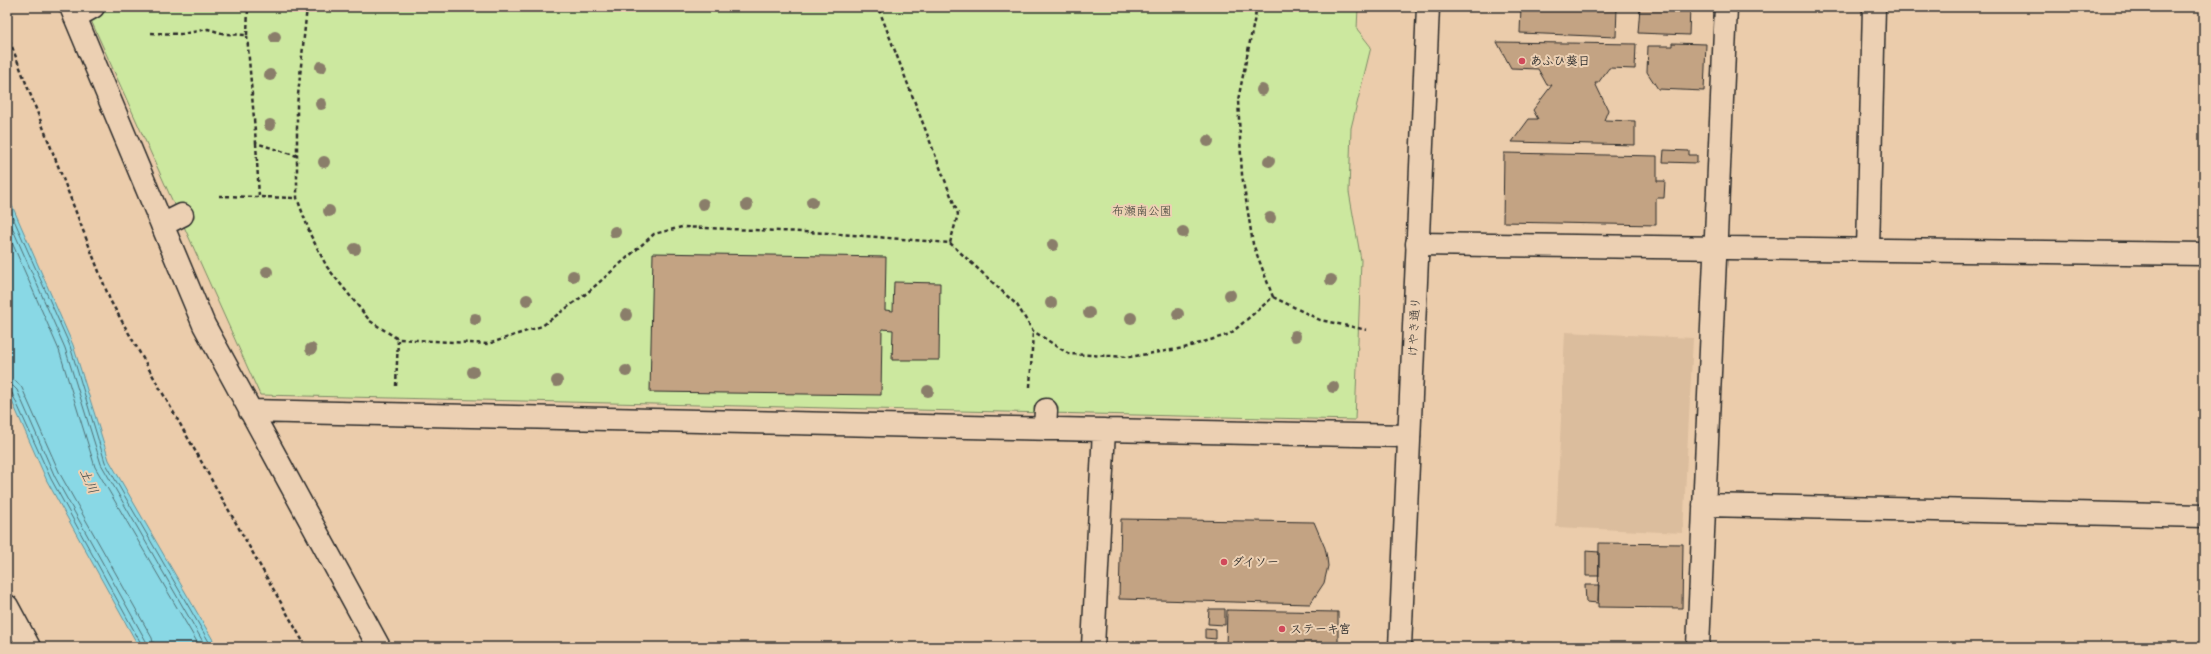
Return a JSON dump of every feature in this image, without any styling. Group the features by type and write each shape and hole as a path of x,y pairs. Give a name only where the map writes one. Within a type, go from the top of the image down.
{"street":[{"name":"けやき通り","path":"1400,647 1428,7"},
{"path":"1698,647 1726,7"},
{"path":"1868,249 1874,7"},
{"path":"80,10 162,225 204,325 379,647"},
{"path":"162,225 182,215"},
{"path":"1417,244 2204,254"},
{"path":"250,411 1040,422 1104,430 1409,436"},
{"path":"1094,647 1104,430"},
{"path":"1704,505 2204,516"},
{"path":"7,606 29,647"}],"path":[{"path":"248,7 247,35 259,196"},
{"path":"307,7 297,105 297,198 311,236 327,267 370,321 398,339 488,344 542,326 587,294 654,234 682,227 828,233 950,243 1017,305 1033,331 1069,354 1130,357 1184,348 1230,334 1273,297"},
{"path":"878,7 958,214 950,243"},
{"path":"1257,7 1238,100 1242,175 1253,244 1273,297 1320,320 1367,330"},
{"path":"151,33 182,34 208,29 225,34 247,35"},
{"path":"7,34 110,300 306,647"},
{"path":"256,143 297,156"},
{"path":"219,196 297,198"},
{"path":"1033,331 1040,422"},
{"path":"395,414 398,339"}],"shaded area":[{"path":"1565,332 1693,338 1683,533 1556,527"}],"green space":[{"name":"布瀬南公園","path":"85,7 1358,7 1357,29 1371,47 1351,128 1349,192 1361,260 1355,420 260,395"}],"water":[{"name":"土川","path":"7,194 73,345 109,460 217,647 139,647 47,481 7,390"}],"building":[{"path":"1521,7 1617,7 1616,37 1520,33"},
{"path":"1640,7 1690,7 1689,35 1638,33"},
{"path":"1497,42 1636,44 1635,69 1609,68 1598,83 1595,83 1608,110 1604,120 1635,121 1635,145 1512,142 1529,119 1538,119 1533,110 1552,85 1547,85 1538,69 1511,68"},
{"path":"1672,43 1706,44 1704,91 1658,89 1647,72 1648,46 1672,46"},
{"path":"1664,150 1689,151 1689,155 1697,155 1697,163 1663,162"},
{"path":"1504,153 1657,156 1657,181 1665,181 1664,198 1656,198 1656,225 1503,222"},
{"path":"653,253 886,257 885,310 893,311 894,282 940,283 939,360 892,360 893,330 882,329 881,395 650,392"},
{"name":"ダイソー","path":"1121,519 1314,522 1325,548 1327,558 1328,566 1324,583 1310,604 1119,599"},
{"path":"1599,543 1683,544 1682,608 1598,607"},
{"path":"1586,551 1599,552 1599,576 1586,576"},
{"path":"1585,585 1599,585 1598,603 1586,602"},
{"path":"1209,609 1225,609 1225,625 1208,624"},
{"name":"ステーキ宮","path":"1227,610 1338,612 1338,647 1226,647"},
{"path":"1205,628 1216,629 1216,639 1205,638"}],"place":[{"name":"あふひ葵日","path":"1522,61"},
{"name":"ダイソー","path":"1224,562"},
{"name":"ステーキ宮","path":"1282,629"}]}
